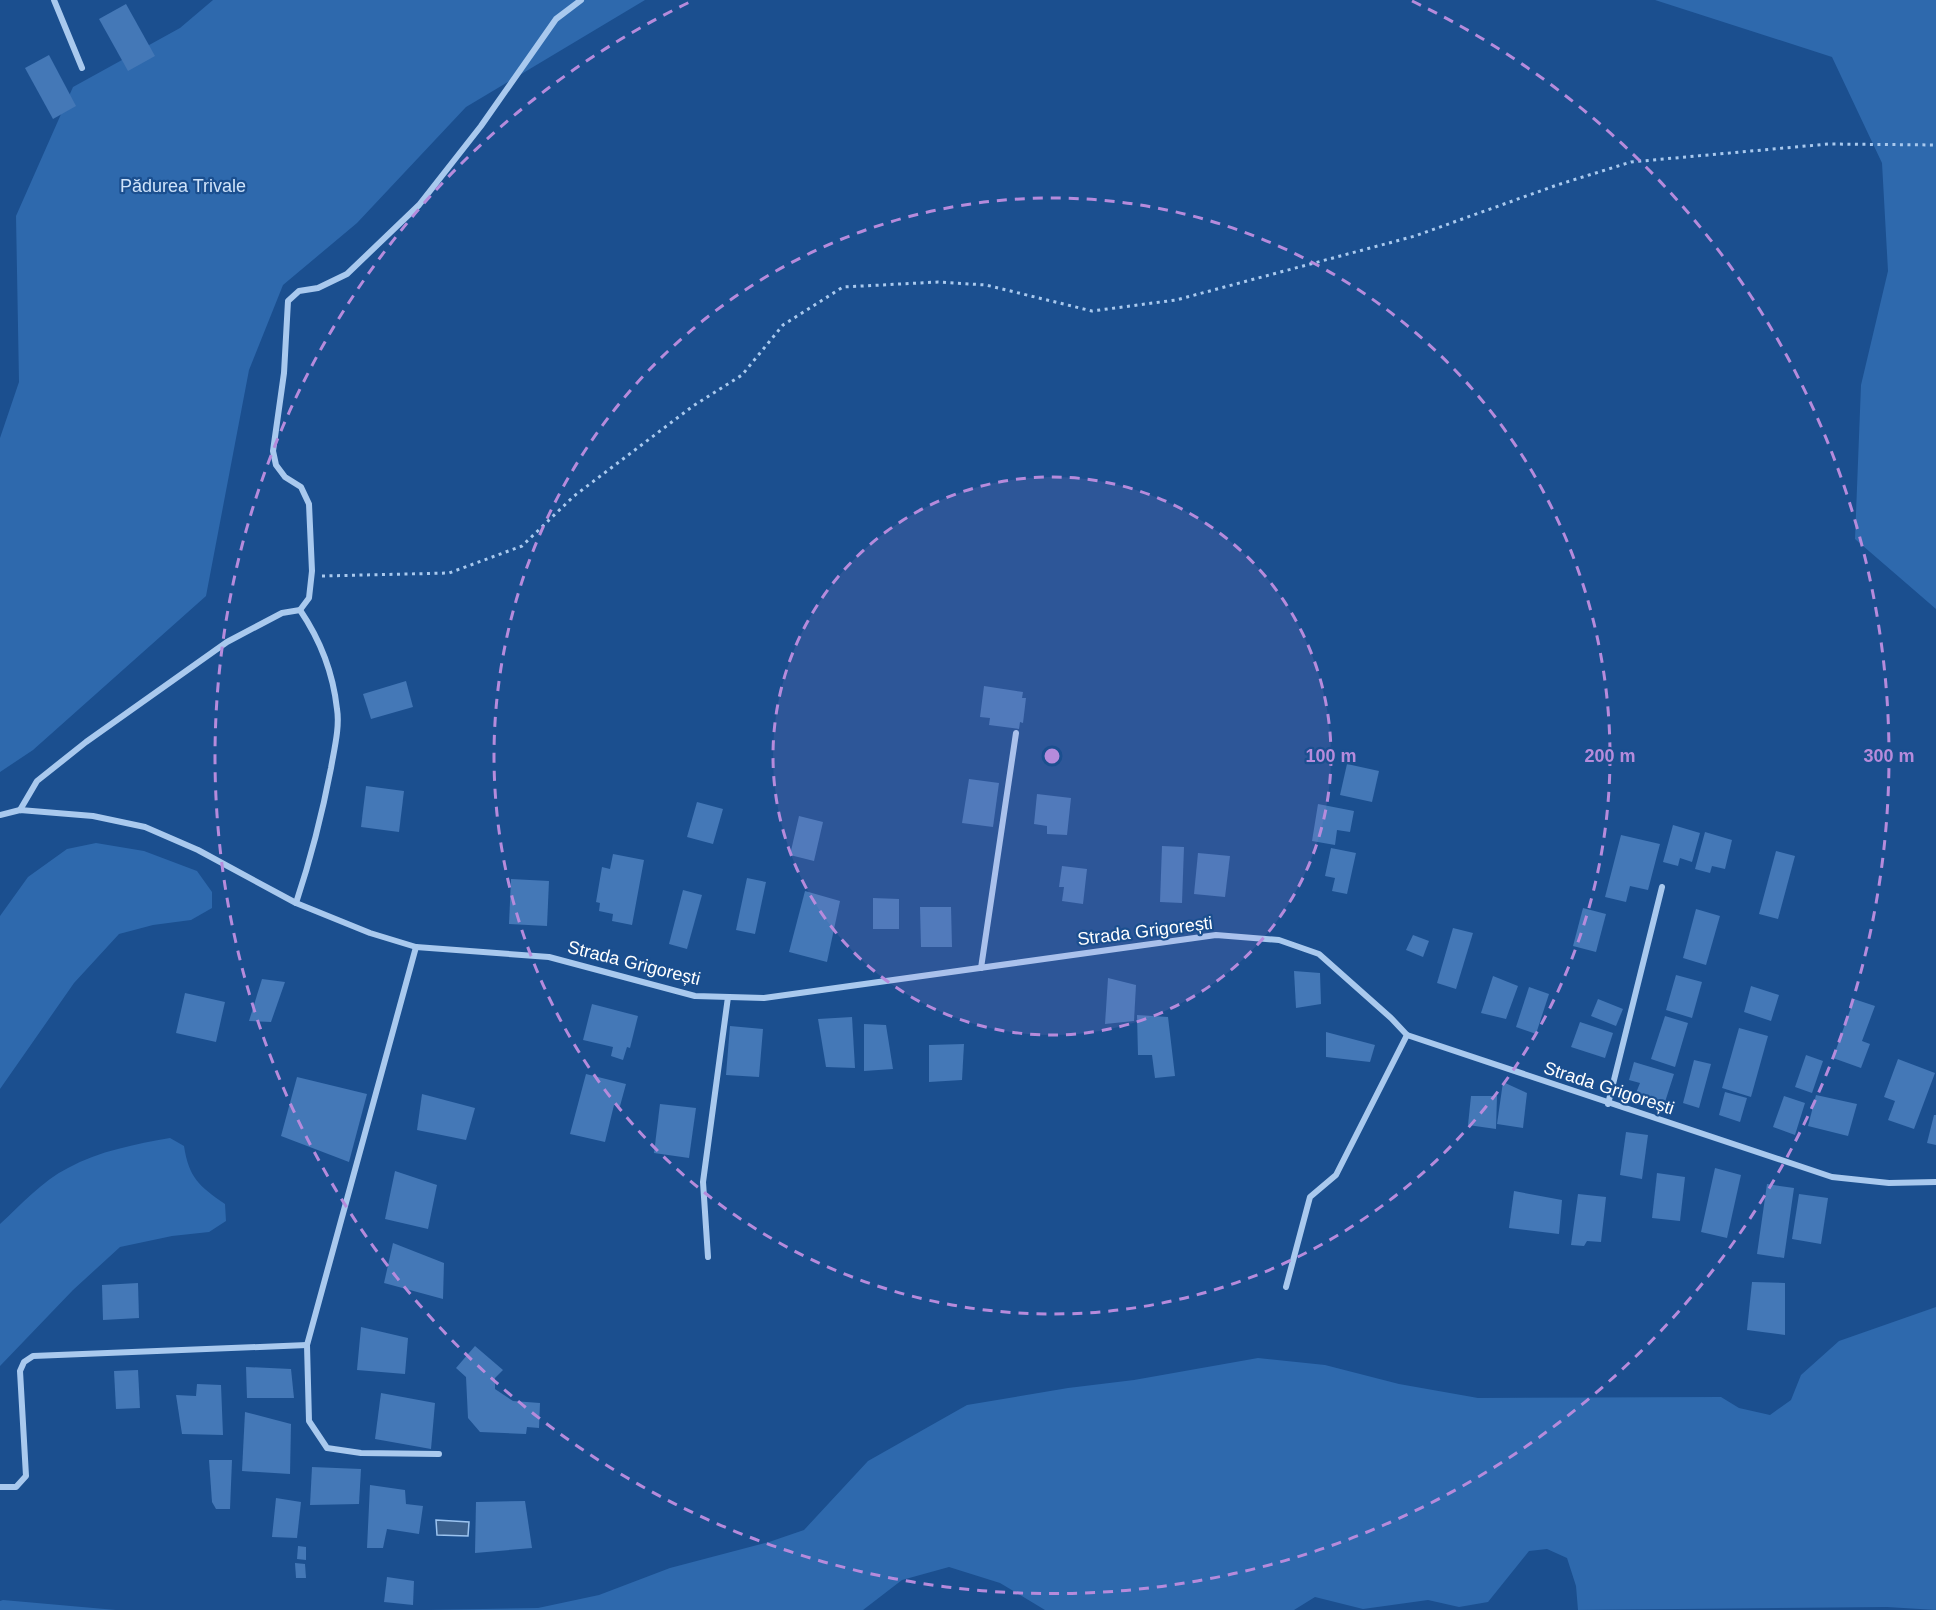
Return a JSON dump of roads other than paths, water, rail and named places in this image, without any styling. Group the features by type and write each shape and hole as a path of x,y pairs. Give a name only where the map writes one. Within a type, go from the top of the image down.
{"street":[{"path":"54,0 82,68"},
{"path":"21,810 38,781 95,736 227,642 282,613 300,610 309,598 312,577 309,504 301,487 285,477 276,465 273,451 284,373 288,301 299,291 318,288 347,274 419,205 481,126 556,19 581,0"},
{"path":"296,903 317,840 334,751 338,711 329,666 317,636 300,610"},
{"path":"981,968 1016,733"},
{"name":"Strada Grigorești","path":"0,815 21,810 93,816 145,827 198,850 296,903 370,933 416,947 549,957 695,996 764,998 1216,935 1279,940 1319,954 1407,1035 1832,1177 1889,1183 1936,1182"},
{"path":"1608,1104 1662,887"},
{"path":"416,947 308,1345 309,1421 327,1448 361,1453 439,1454"},
{"path":"708,1257 702,1182 728,997"},
{"path":"1286,1287 1310,1197 1336,1175 1407,1035"},
{"path":"0,1487 16,1487 26,1476 20,1371 27,1359 33,1356 308,1345"}],"park label":[{"name":"Pădurea Trivale","path":"183,186"}]}
